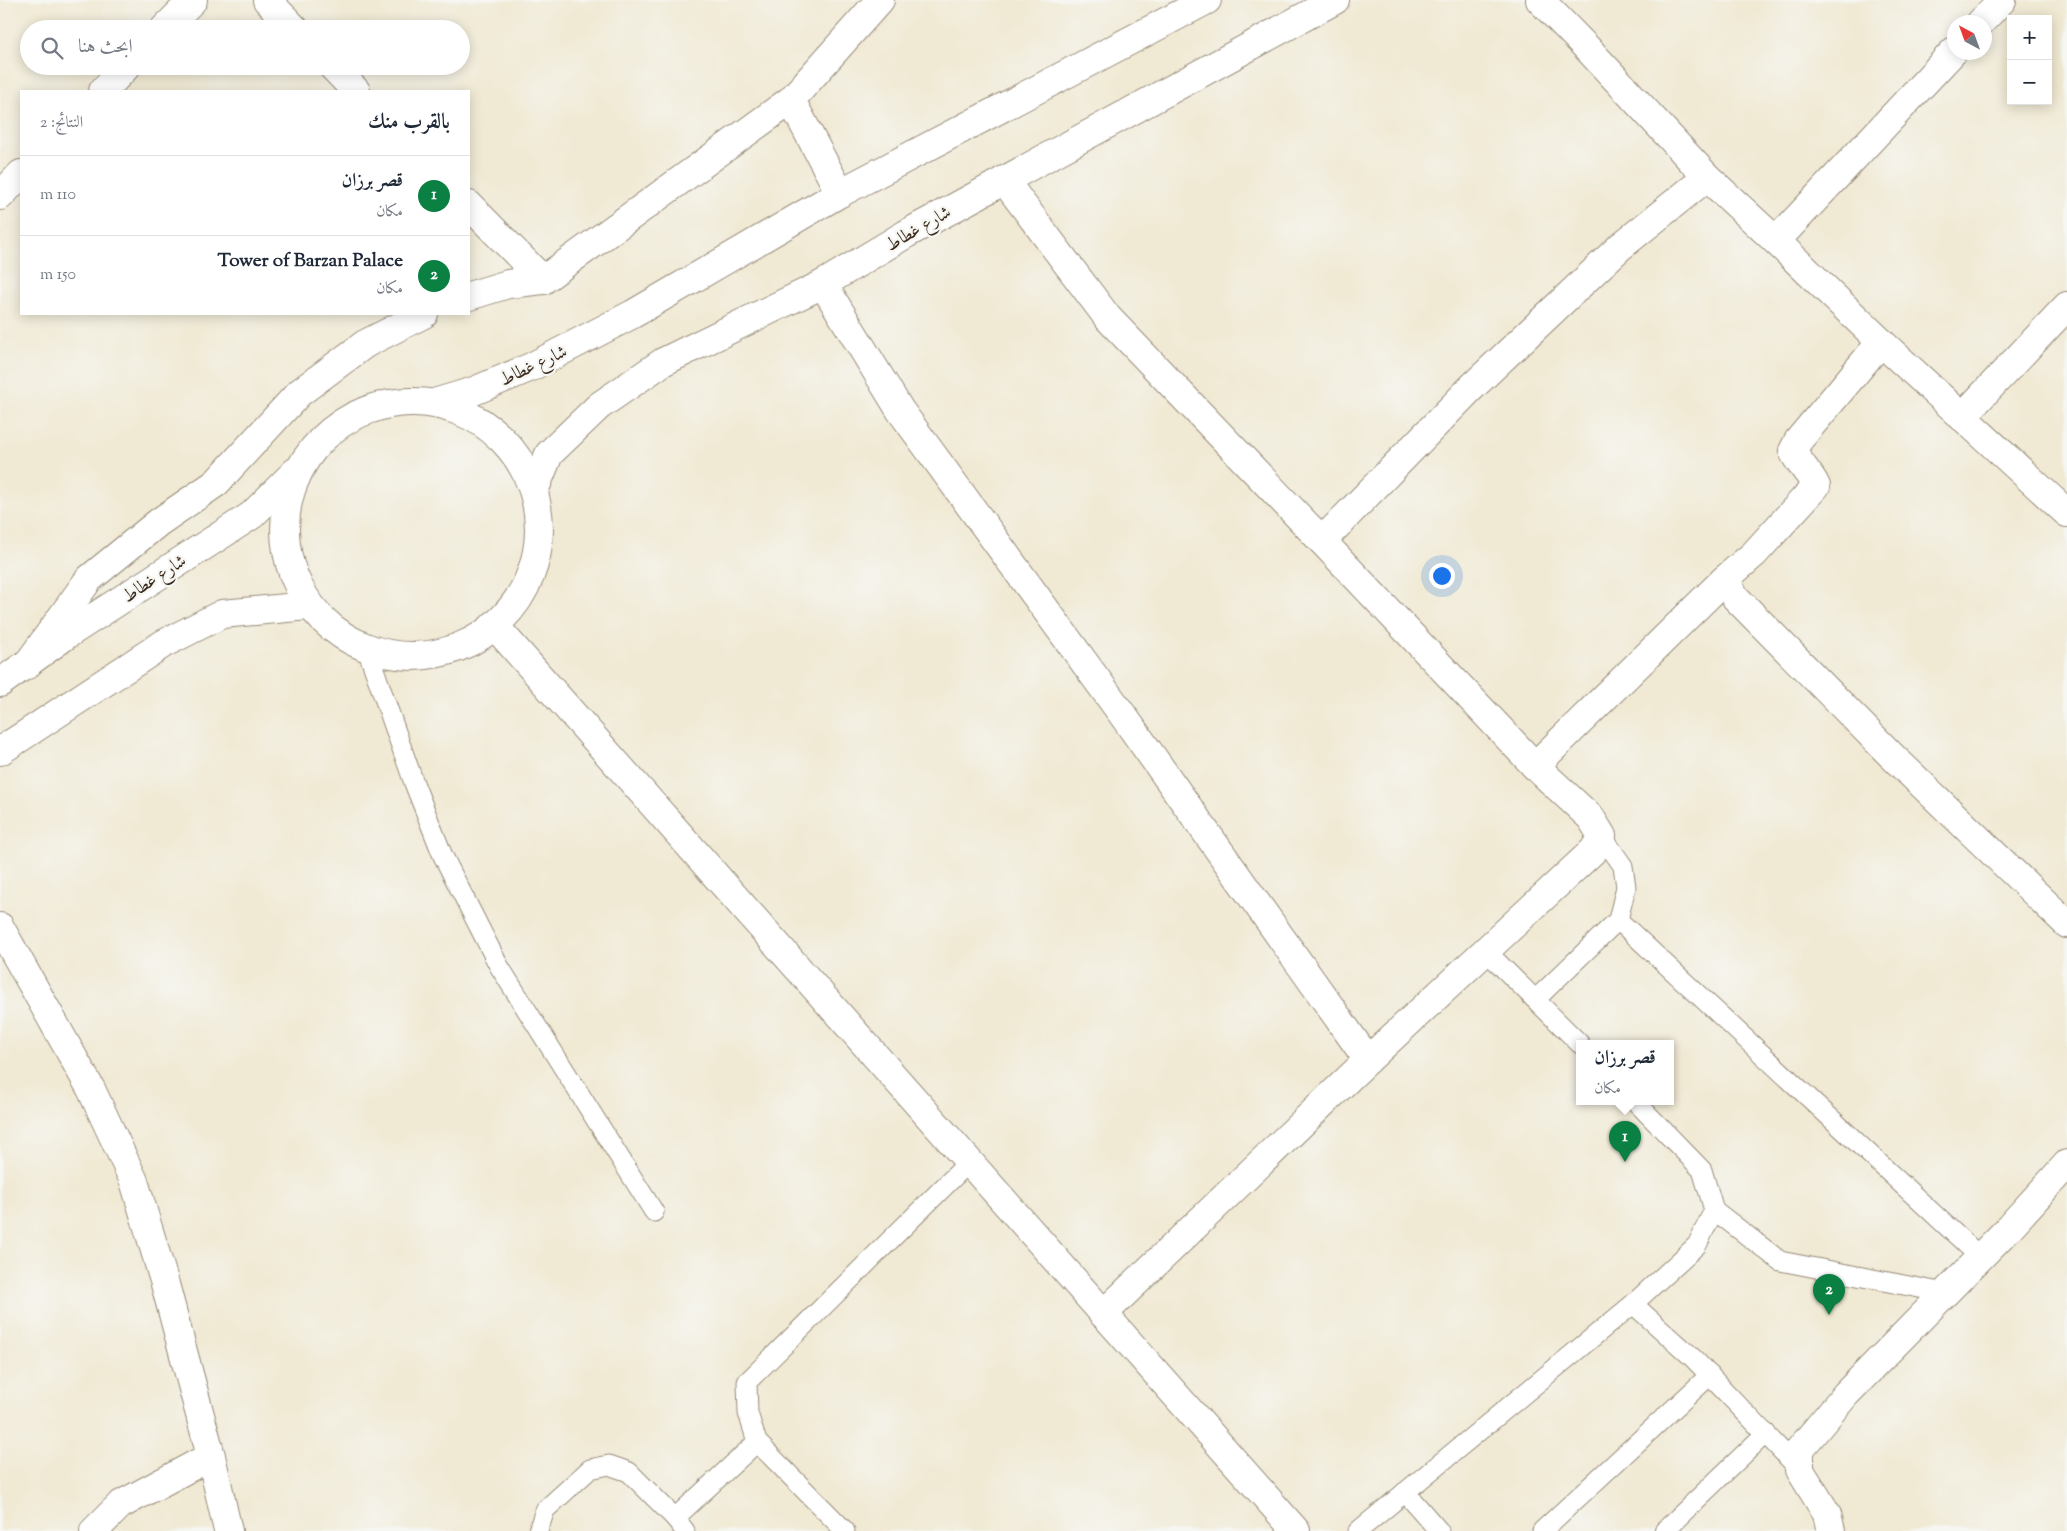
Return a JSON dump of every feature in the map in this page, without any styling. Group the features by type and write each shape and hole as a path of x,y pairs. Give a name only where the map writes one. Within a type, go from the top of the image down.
{"street":[{"path":"173,20 193,0"},
{"path":"267,0 286,20"},
{"path":"470,296 508,284 543,280 791,100 880,0"},
{"name":"شارع غطاط","path":"0,683 68,634 252,515 301,465 331,430 352,416 378,406 405,401 434,403 474,391 548,358 633,314 840,193 1207,0"},
{"name":"شارع غطاط","path":"534,491 550,454 599,406 663,362 823,284 906,234 1335,0"},
{"path":"1540,0 1707,177 1881,342 2067,513"},
{"path":"1988,15 2002,0"},
{"path":"1776,241 1947,58"},
{"path":"104,90 119,75"},
{"path":"341,75 355,90"},
{"path":"791,100 840,193"},
{"path":"0,196 20,175"},
{"path":"1322,540 1471,388 1620,247 1707,177"},
{"path":"1004,180 1108,318 1536,766 1591,818 1602,836 1594,850 1368,1060 1104,1314"},
{"path":"470,206 543,280"},
{"path":"823,284 900,410 1122,714 1368,1060"},
{"path":"1962,417 2067,306"},
{"path":"27,665 90,579 159,522 216,483 299,393 365,344 422,315"},
{"path":"1536,766 1724,580 1754,554 1811,494 1816,486 1797,459 1793,451 1795,446 1881,342"},
{"path":"301,465 288,498 284,547 293,579 308,606 333,630 367,649 407,656 449,651 482,636 508,612 527,583 538,552 540,522 534,491 517,456 498,434 470,414 434,403"},
{"path":"1724,580 1736,598 1890,754 2067,924"},
{"path":"0,751 163,644 222,614 308,606"},
{"path":"494,625 1296,1531"},
{"path":"0,927 91,1089 134,1181 165,1284 211,1456 228,1531"},
{"path":"1830,1531 1826,1514 1800,1470 1800,1449 1846,1394 1980,1257 2067,1164"},
{"path":"94,1531 120,1505 211,1456"}],"lane":[{"path":"367,649 414,783 443,856 499,966 654,1212"},
{"path":"1536,1000 1618,920 1626,887 1623,866 1602,836"},
{"path":"1618,920 1980,1257"},
{"path":"1486,951 1576,1040"},
{"path":"1639,1105 1702,1170 1714,1210 1780,1262 1945,1293"},
{"path":"845,1531 757,1442 748,1413 747,1382 969,1162"},
{"path":"1358,1531 1633,1304 1696,1245 1714,1210"},
{"path":"1633,1304 1694,1358 1800,1470"},
{"path":"1542,1531 1710,1375"},
{"path":"1664,1531 1766,1433"},
{"path":"538,1531 545,1510 590,1469 610,1465 630,1472 680,1524 757,1442"},
{"path":"1405,1492 1439,1531"}],"place":[{"name":"قصر برزان","path":"1625,1162"},
{"name":"Tower of Barzan Palace","path":"1829,1315"}]}
